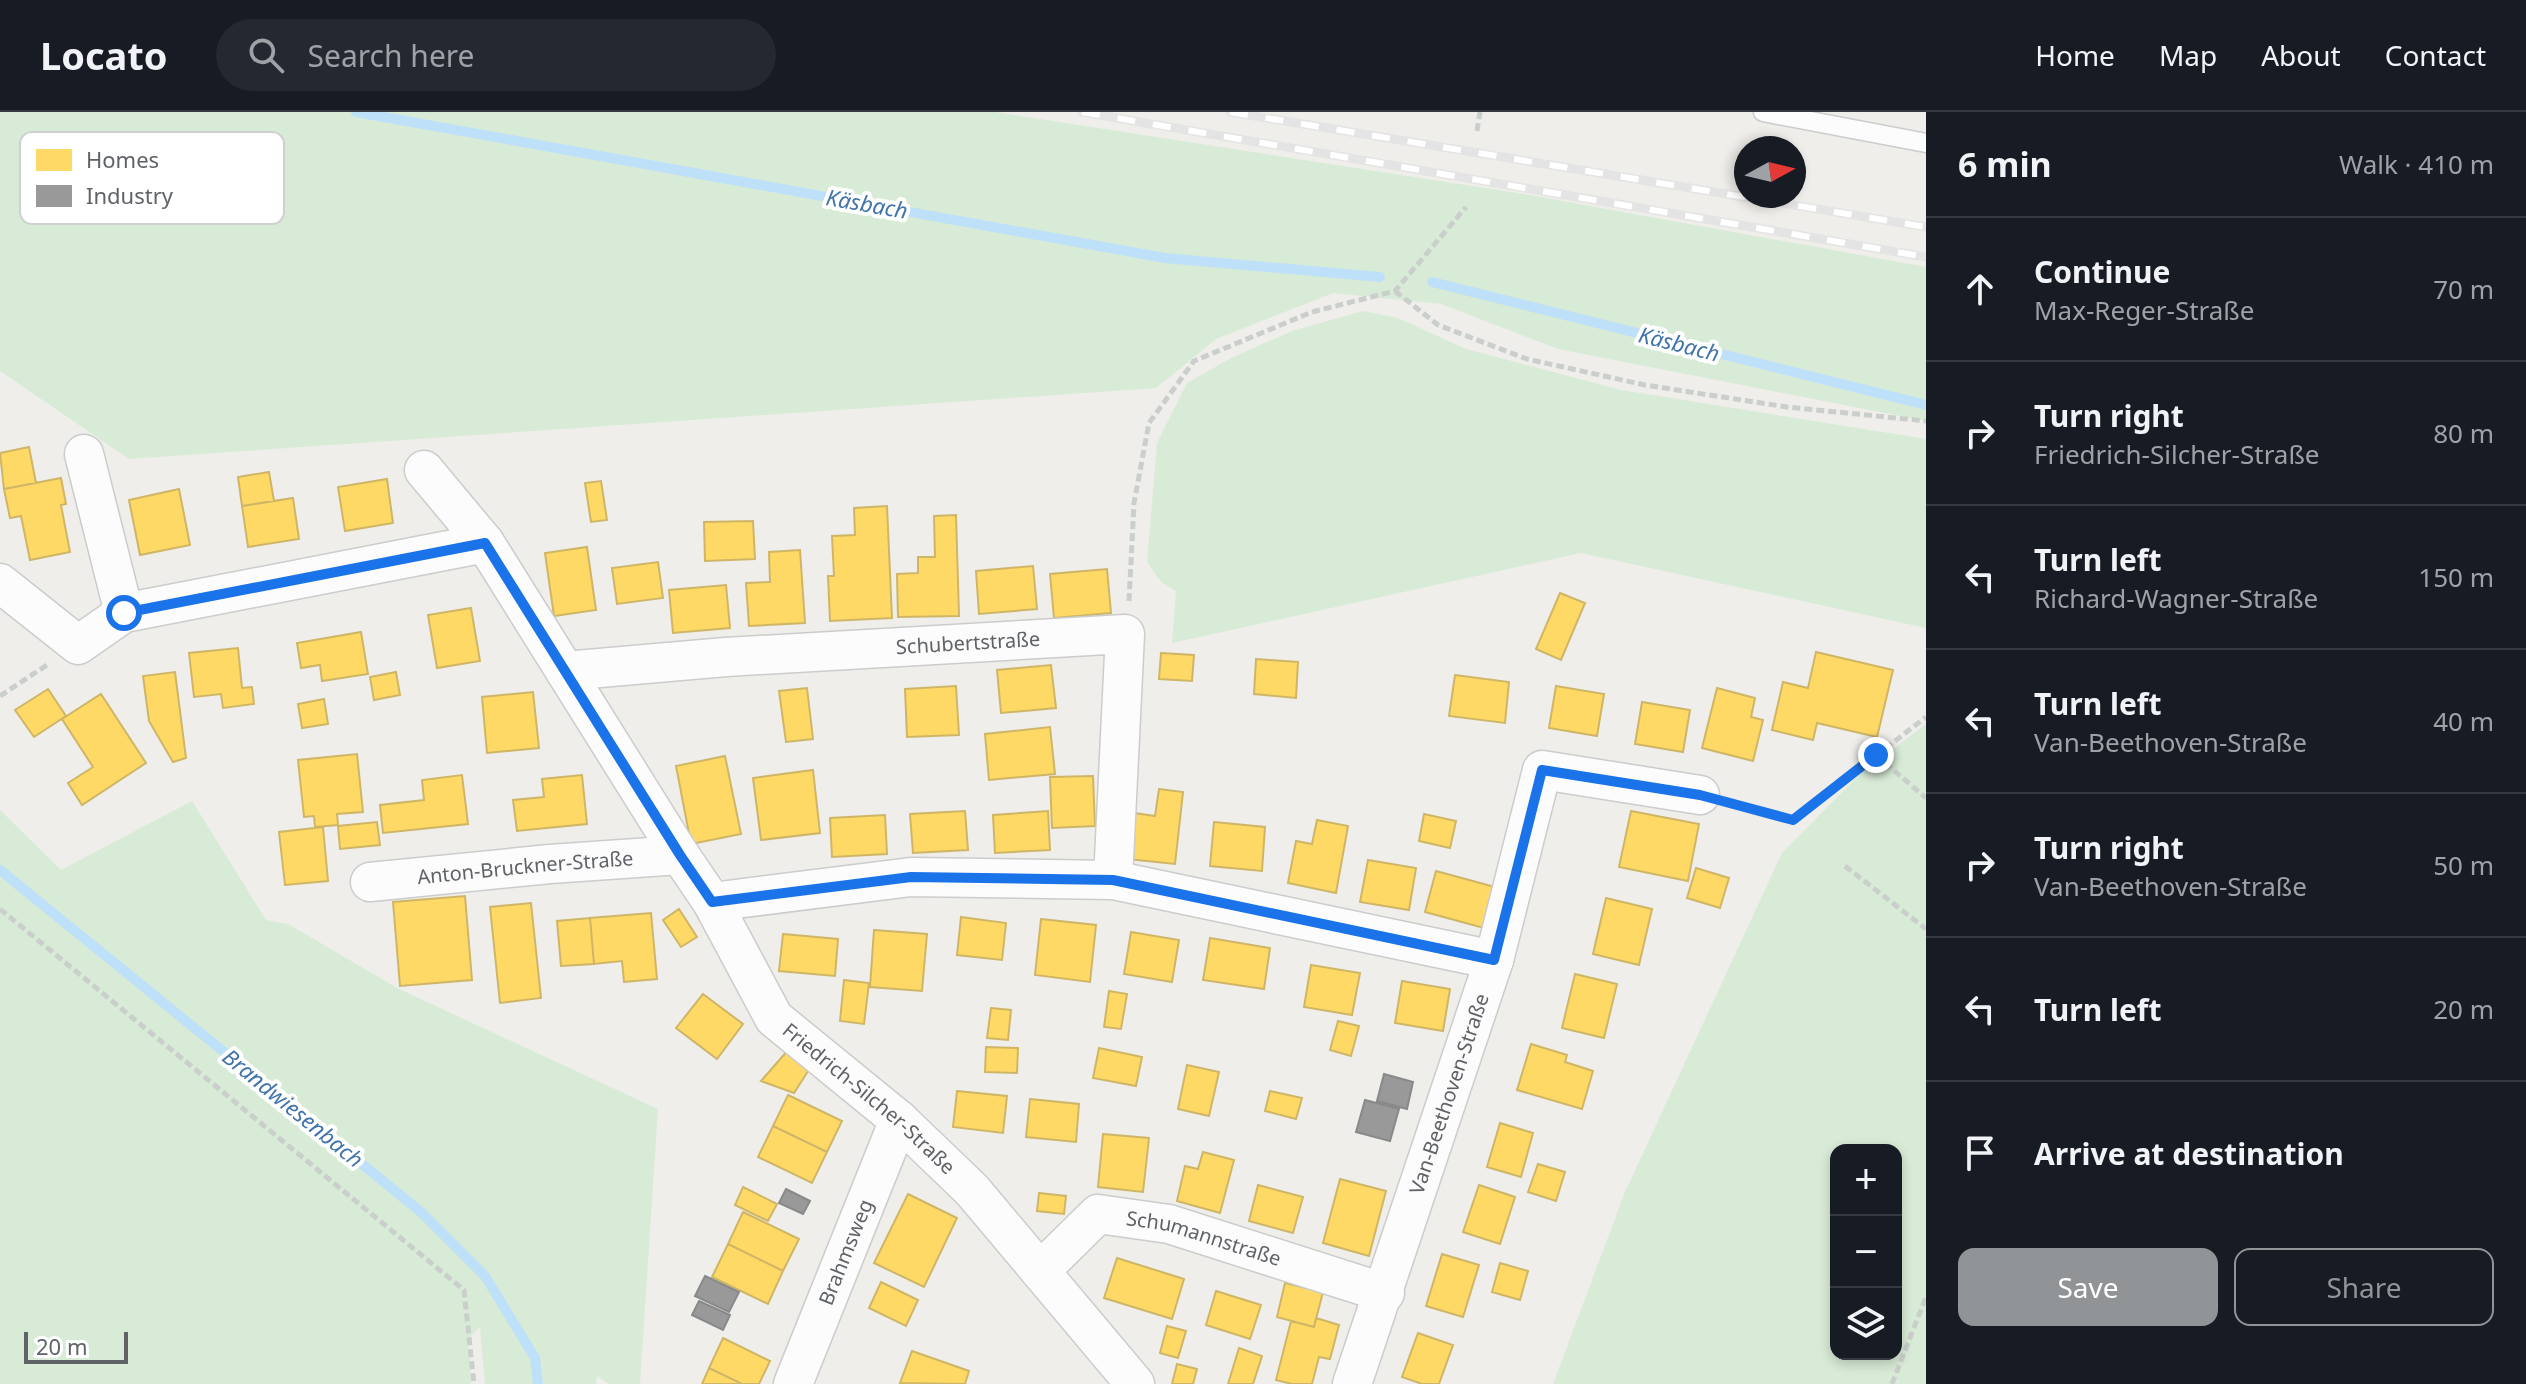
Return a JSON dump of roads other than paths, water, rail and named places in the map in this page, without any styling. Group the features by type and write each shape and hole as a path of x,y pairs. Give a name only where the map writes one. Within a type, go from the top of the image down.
{"street":[{"path":"84,454 124,613"},
{"name":"Friedrich-Silcher-Straße","path":"424,470 485,543 712,902 774,1018 899,1120 972,1190 1135,1384"},
{"path":"0,583 78,645 124,613 485,543"},
{"name":"Schubertstraße","path":"565,671 726,657 1125,634 1113,880"},
{"name":"Van-Beethoven-Straße","path":"1352,1384 1494,960 1542,770 1700,795"},
{"name":"Anton-Bruckner-Straße","path":"370,882 680,855"},
{"path":"712,902 911,877 1113,880 1494,960"},
{"name":"Brahmsweg","path":"793,1384 899,1120"},
{"name":"Schumannstraße","path":"1040,1271 1098,1214 1169,1224 1385,1293"}],"lane":[{"path":"1763,112 1926,143"}],"waterway":[{"name":"Käsbach","path":"356,112 1165,258 1380,277"},
{"name":"Käsbach","path":"1432,282 1926,405"},
{"name":"Brandwiesenbach","path":"0,870 421,1212 485,1276 535,1358 538,1384"}],"railway":[{"path":"1082,112 1926,257"},
{"path":"1230,112 1926,227"}]}
